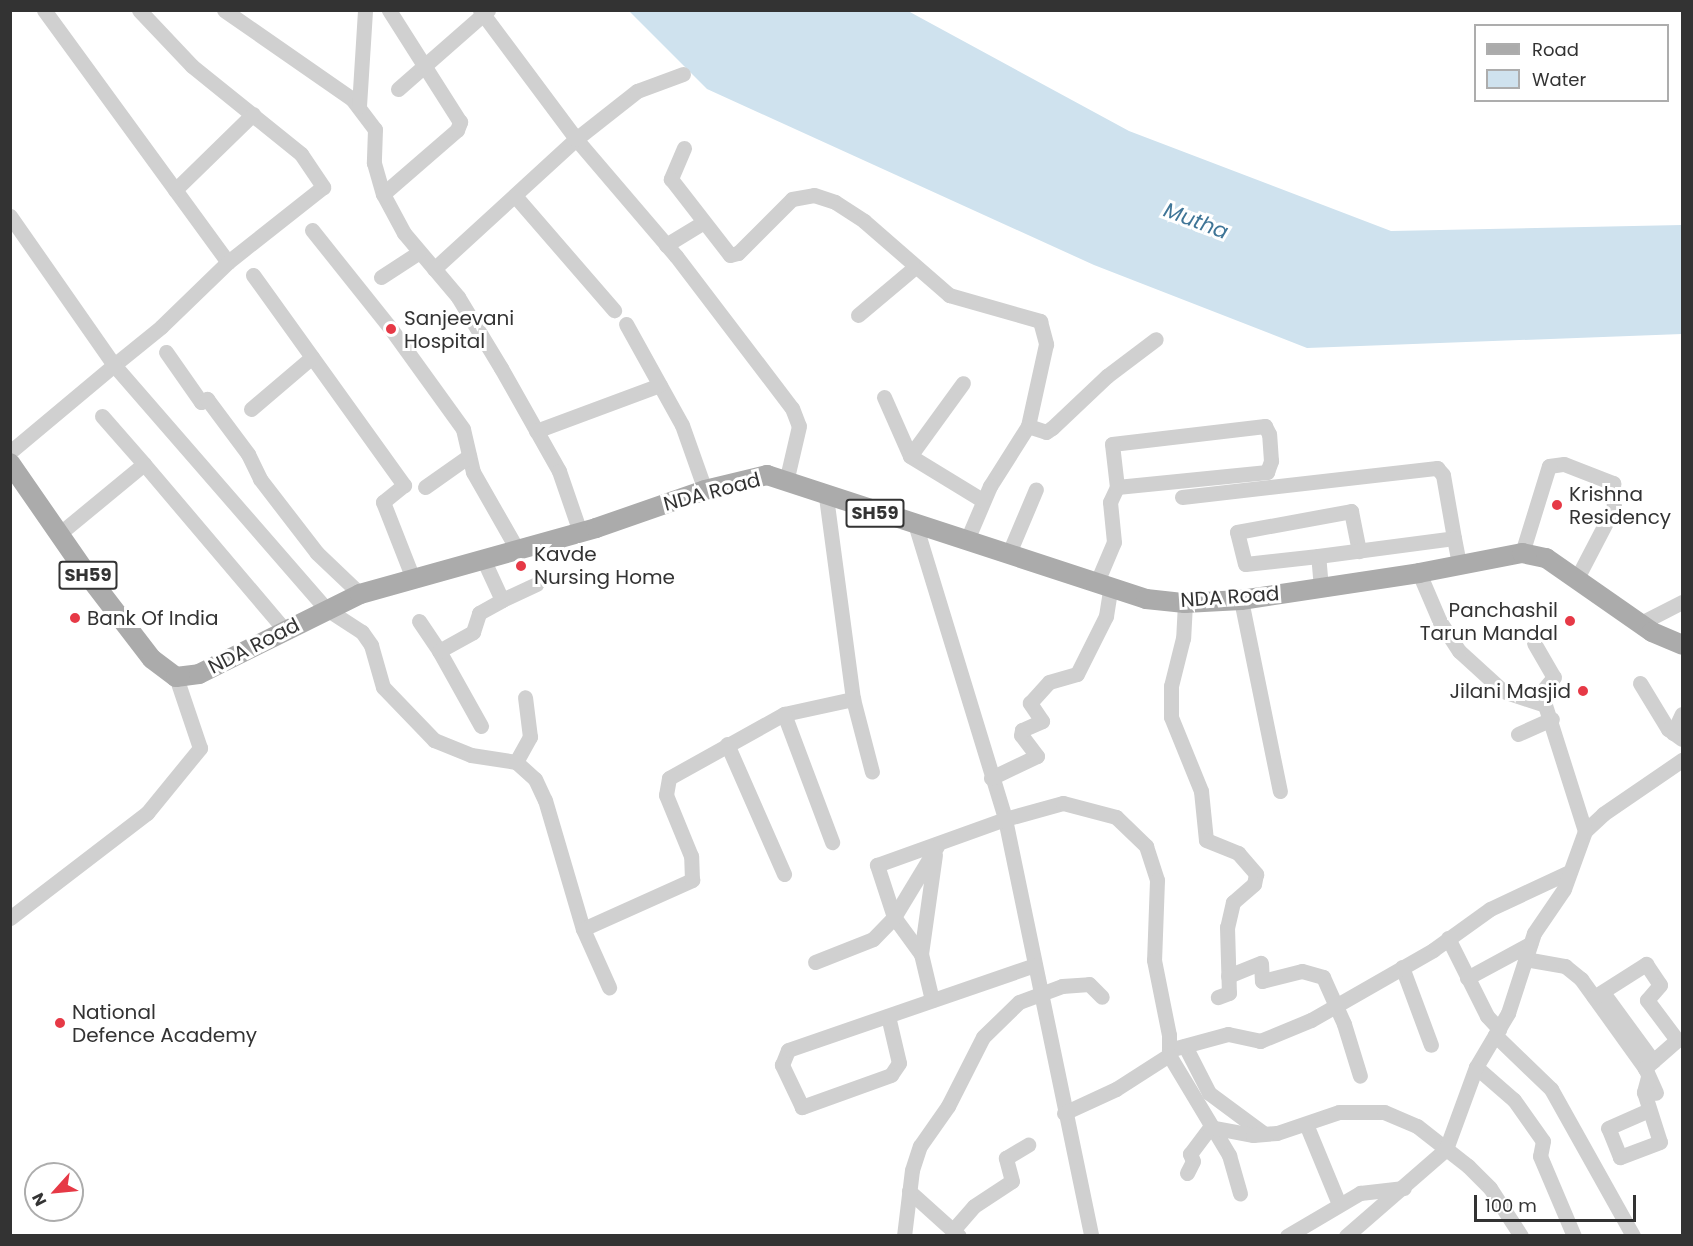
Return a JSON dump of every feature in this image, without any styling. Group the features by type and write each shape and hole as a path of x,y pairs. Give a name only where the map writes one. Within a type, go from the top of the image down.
{"main road":[{"name":"SH59","path":"10,463 59,534 152,659 176,678"},
{"name":"NDA Road","path":"176,678 199,674 325,608 412,576 484,561 705,490 767,476 916,527 1009,553 1146,599 1185,603 1241,600 1419,573 1522,553 1546,558 1639,624 1683,645"}],"street":[{"path":"44,10 228,262"},
{"path":"10,452 161,327 228,262 324,187 301,154 192,66 139,10"},
{"path":"224,10 359,106 375,129 374,163 383,194 418,253 458,297 536,430 559,471 580,532"},
{"path":"359,106 365,10"},
{"path":"383,194 457,130 457,114 389,10"},
{"path":"398,89 484,12 576,139 666,245 792,408 799,426 786,482"},
{"path":"434,269 516,197 576,139 637,91 683,74"},
{"path":"175,190 253,114"},
{"path":"684,148 671,179 730,255 734,256 792,199 814,195 835,202 864,220 949,296 1040,321 1046,344 1028,426 982,501 967,540"},
{"path":"516,197 614,310"},
{"path":"10,216 114,365 325,608 362,632 371,645 383,687 434,740 471,755 516,762 536,779 545,800 583,929 609,987"},
{"path":"666,245 704,222"},
{"path":"312,230 392,329 463,429 473,472 517,549"},
{"path":"381,277 418,253"},
{"path":"858,315 915,268"},
{"path":"253,275 404,485 383,502 412,576"},
{"path":"626,324 682,425 705,490"},
{"path":"1028,426 1046,432 1052,428 1107,376 1156,339"},
{"path":"166,351 201,402 207,399 248,454 260,479 317,553 360,594"},
{"path":"251,409 312,357"},
{"path":"910,456 963,383"},
{"path":"536,430 660,385"},
{"path":"885,397 910,456 982,501"},
{"path":"102,416 285,630"},
{"path":"991,778 1037,756 1021,735 1022,730 1042,721 1030,702 1049,682 1077,675 1106,616 1104,584 1114,542 1110,502 1117,487 1112,444 1265,426 1269,434 1271,461 1267,472 1117,487"},
{"path":"425,486 469,456"},
{"path":"59,534 144,464"},
{"path":"1522,553 1549,466 1564,464 1613,483 1614,507 1582,584"},
{"path":"1182,497 1437,468 1443,475 1459,564"},
{"path":"1009,553 1036,489"},
{"path":"826,497 853,699 872,771"},
{"path":"1359,551 1351,511 1238,532 1245,564 1359,551 1454,538"},
{"path":"916,527 1005,819 1091,1236"},
{"path":"1318,556 1321,588"},
{"path":"484,561 502,600"},
{"path":"1419,573 1459,651 1503,691 1545,705 1552,719 1585,831"},
{"path":"439,651 473,632 479,613 536,584"},
{"path":"1241,600 1280,791"},
{"path":"1639,624 1683,602"},
{"path":"1185,603 1183,638 1171,686 1171,717 1201,791 1206,840 1238,853 1256,874 1254,884 1233,902 1227,927 1229,993 1218,998"},
{"path":"419,621 439,651 481,726"},
{"path":"1534,643 1554,677 1535,700"},
{"path":"10,918 147,813 200,748 176,678"},
{"path":"1640,683 1655,712 1678,736"},
{"path":"516,762 530,737 525,697"},
{"path":"583,929 692,880 691,856 665,785 669,778 784,714 853,699"},
{"path":"784,714 832,842"},
{"path":"1678,736 1683,714"},
{"path":"1518,734 1552,719"},
{"path":"727,744 784,874"},
{"path":"1346,1236 1446,1149 1476,1067 1497,1032 1530,944 1564,889 1567,873 1585,831 1610,808 1683,760"},
{"path":"921,954 894,917 877,866 937,846 1005,819 1063,803 1116,816 1146,846 1158,890 1154,960 1169,1052 1228,1155 1240,1193"},
{"path":"815,962 873,939 894,917 937,846"},
{"path":"932,1000 921,954 937,846"},
{"path":"1064,1113 1116,1089 1169,1052 1228,1034 1260,1041 1338,1008 1448,939 1490,909 1567,873"},
{"path":"1448,939 1497,1032 1551,1089 1633,1236"},
{"path":"1467,978 1530,944"},
{"path":"1525,959 1565,966 1598,994 1649,1068 1656,1093"},
{"path":"1228,976 1261,963 1262,981 1302,971 1323,977 1338,1008 1360,1076"},
{"path":"1598,994 1646,964 1660,985 1647,1000 1677,1040 1649,1068 1644,1092 1649,1110"},
{"path":"888,1016 899,1063 891,1076 802,1107 782,1065 788,1050 1035,965"},
{"path":"1402,967 1431,1045"},
{"path":"904,1236 909,1191 920,1146 948,1106 973,1051 1018,1002 1062,986 1089,984 1102,997"},
{"path":"1185,1046 1209,1093 1266,1134"},
{"path":"1476,1067 1514,1100 1542,1140 1540,1156 1574,1236"},
{"path":"1210,1127 1266,1134 1352,1110 1384,1112 1405,1118 1446,1149 1490,1188 1521,1236"},
{"path":"1306,1124 1339,1204"},
{"path":"1187,1173 1193,1161 1190,1154 1210,1127"},
{"path":"909,1191 957,1232 974,1206 1012,1181 1006,1158 1028,1145"},
{"path":"1287,1236 1360,1193 1405,1187"}],"water":[{"name":"Mutha","path":"629,11 908,11 1129,131 1391,231 1682,225 1682,334 1307,348 1094,265 707,89"}],"place":[{"name":"Sanjeevani Hospital","path":"391,329"},
{"name":"Krishna Residency","path":"1557,505"},
{"name":"Kavde Nursing Home","path":"521,566"},
{"name":"Bank Of India","path":"75,618"},
{"name":"Panchashil Tarun Mandal","path":"1570,621"},
{"name":"Jilani Masjid","path":"1583,691"},
{"name":"National Defence Academy","path":"60,1023"}]}
